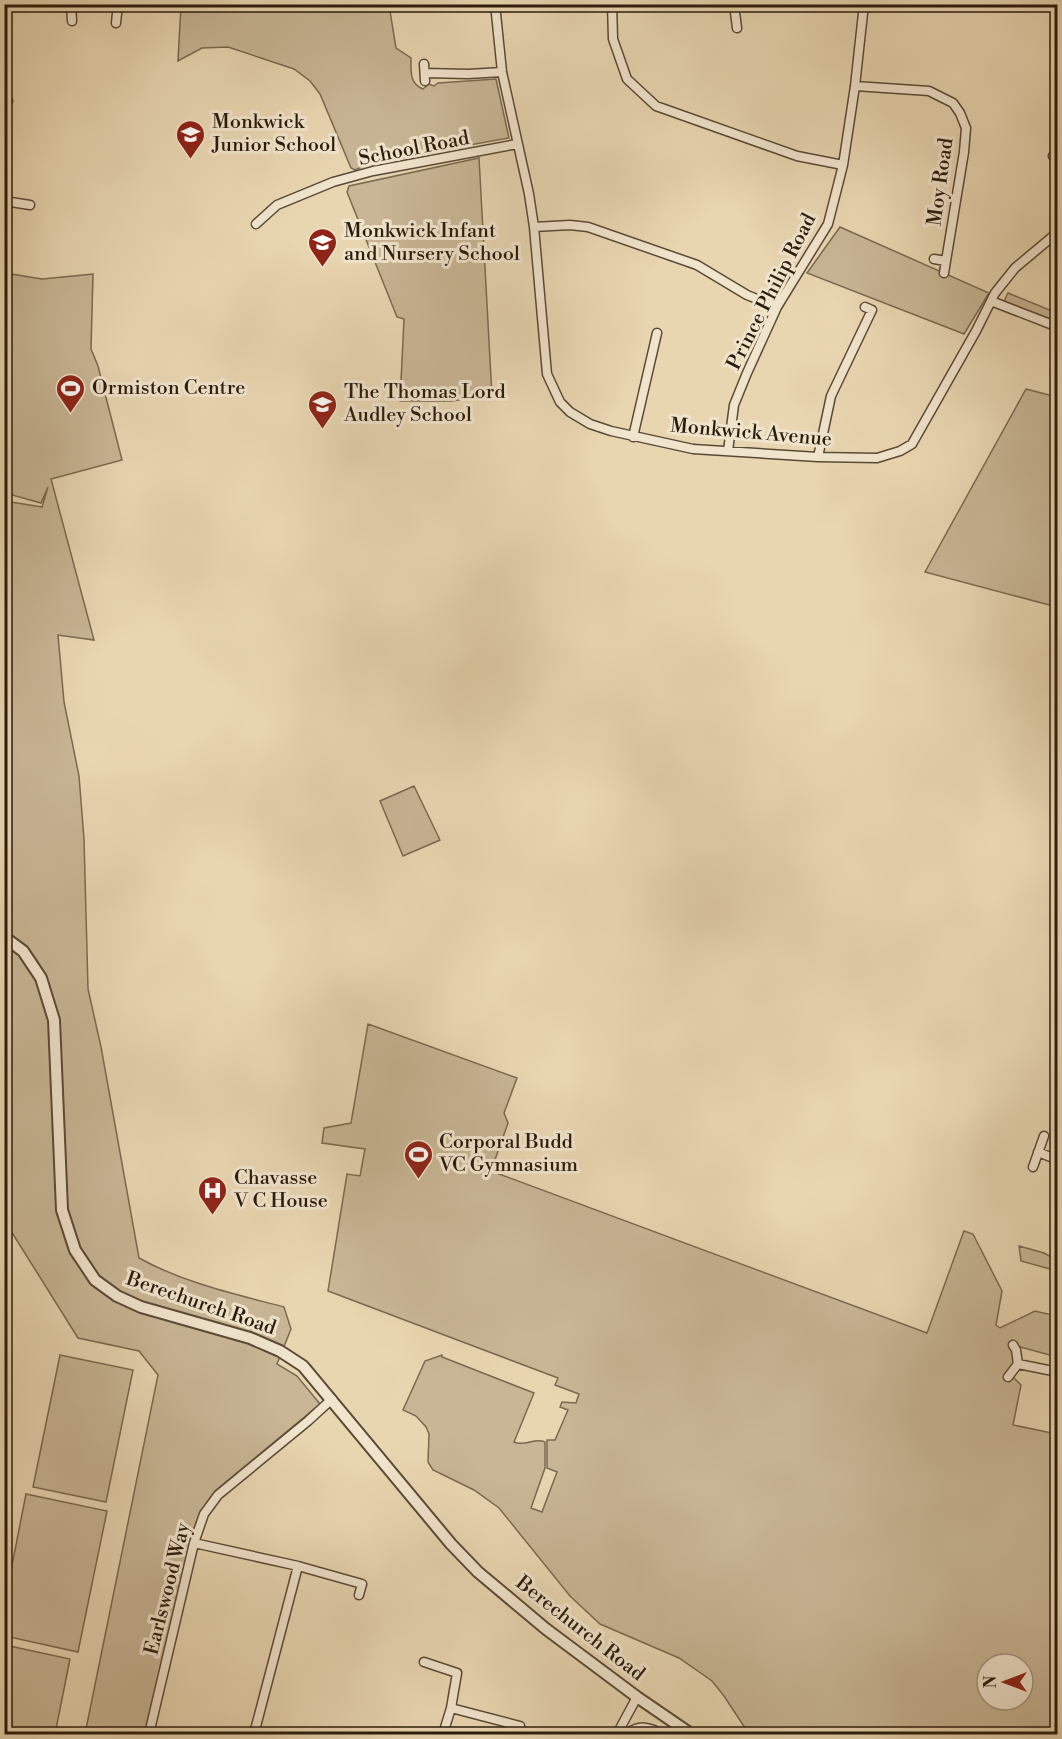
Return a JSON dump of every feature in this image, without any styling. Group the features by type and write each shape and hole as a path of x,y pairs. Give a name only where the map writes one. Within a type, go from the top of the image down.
{"street":[{"path":"71,4 72,21"},
{"path":"116,23 118,4"},
{"name":"Monkwick Avenue","path":"495,4 502,72 534,227 547,374 560,402 570,412 590,424 693,449 818,457 877,458 900,451 912,444 995,293 1015,268 1058,232"},
{"path":"612,4 613,39 627,79 656,106 797,156 843,165"},
{"path":"734,4 737,28"},
{"name":"Prince Philip Road","path":"728,451 734,405 777,307 828,224 843,165 864,4"},
{"path":"425,72 468,74 502,72"},
{"name":"Moy Road","path":"855,86 930,91 952,103 960,113 966,128 964,152 944,273"},
{"name":"School Road","path":"256,224 277,205 333,182 373,171 517,144"},
{"path":"4,201 30,205"},
{"path":"534,227 570,225 599,230 697,265 747,295 777,307"},
{"path":"934,259 946,261"},
{"path":"991,301 1058,327"},
{"path":"818,457 831,396 872,310"},
{"path":"633,436 657,333"},
{"name":"Berechurch Road","path":"4,937 23,951 41,978 54,1020 62,1210 75,1250 95,1280 117,1296 141,1307 250,1338 280,1351 303,1366 451,1544 478,1572 546,1629 637,1697 692,1734"},
{"path":"1033,1167 1044,1136"},
{"path":"1038,1152 1058,1160"},
{"path":"1008,1377 1018,1364 1013,1345"},
{"path":"1018,1364 1058,1372"},
{"name":"Earlswood Way","path":"149,1734 194,1543 204,1514 218,1495 332,1399"},
{"path":"194,1543 298,1566 362,1584 359,1595"},
{"path":"254,1734 298,1566"},
{"path":"424,1662 457,1673 451,1708 443,1734"},
{"path":"637,1697 617,1733 627,1734 631,1730 643,1727 651,1728 662,1734"},
{"path":"451,1708 520,1726"}],"shaded area":[{"path":"181,5 389,5 396,48 411,58 412,76 415,83 423,89 429,84 434,86 438,83 496,79 509,138 375,161 355,170 351,168 320,94 310,81 294,69 228,47 202,48 178,61"},
{"path":"479,158 492,396 451,401 400,401 404,319 397,317 347,192 349,186"},
{"path":"840,227 989,293 964,334 807,273"},
{"path":"5,273 42,279 93,274 91,349 98,366 122,460 51,479 94,640 58,635 64,702 79,776 84,839 88,989 101,1047 139,1258 192,1281 284,1307 291,1329 277,1364 297,1376 320,1404 215,1491 200,1513 191,1537 146,1734 85,1734 158,1375 139,1351 78,1338 11,1231 10,1108 4,1095 4,501 42,507 48,487 41,503 5,493"},
{"path":"1008,293 1057,313 1057,322 1006,303"},
{"path":"1026,389 1057,397 1057,607 925,572"},
{"path":"414,786 440,840 403,856 380,801"},
{"name":"Corporal Budd VC Gymnasium","path":"368,1024 517,1078 504,1113 508,1123 491,1171 927,1333 964,1231 973,1234 1002,1291 996,1325 1000,1328 1035,1311 1057,1316 1057,1357 1013,1345 1017,1356 1009,1373 1021,1385 1013,1425 1057,1434 1057,1734 749,1734 712,1681 679,1658 600,1624 570,1596 499,1508 474,1490 433,1470 428,1462 429,1434 426,1427 416,1416 403,1410 425,1361 442,1355 442,1357 534,1393 514,1442 545,1442 545,1468 531,1508 542,1512 557,1472 547,1468 547,1440 555,1440 568,1410 560,1407 562,1402 576,1403 579,1394 555,1385 558,1378 328,1291 347,1174 360,1176 365,1149 322,1143 324,1128 351,1123"},
{"path":"1019,1246 1044,1253 1057,1260 1057,1271 1021,1261"},
{"path":"60,1355 133,1370 106,1502 33,1487"},
{"path":"26,1494 107,1511 78,1652 5,1636 5,1601"},
{"path":"5,1645 70,1659 55,1734 5,1734"}],"place":[{"name":"Monkwick Junior School","path":"191,160"},
{"name":"Monkwick Infant and Nursery School","path":"323,268"},
{"name":"Ormiston Centre","path":"71,414"},
{"name":"The Thomas Lord Audley School","path":"323,430"},
{"name":"Corporal Budd VC Gymnasium","path":"418,1180"},
{"name":"Chavasse V C House","path":"213,1216"}]}
